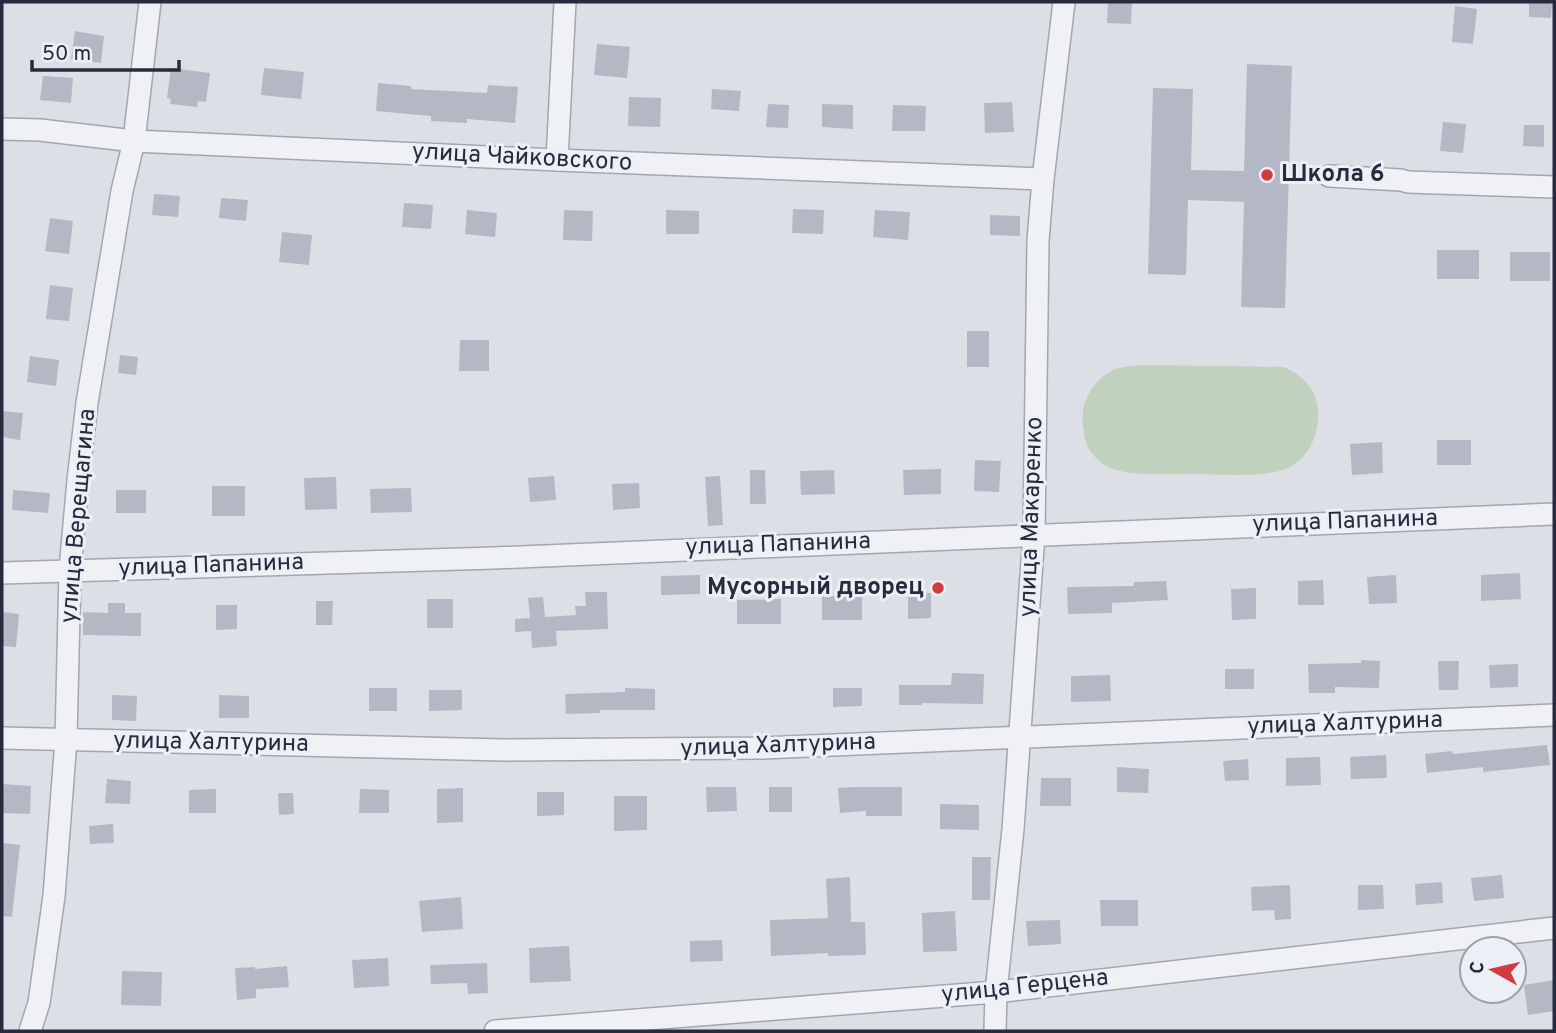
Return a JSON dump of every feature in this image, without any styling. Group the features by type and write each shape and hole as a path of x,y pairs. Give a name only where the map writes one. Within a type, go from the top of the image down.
{"street":[{"name":"улица Верещагина","path":"30,1031 39,1003 54,896 66,740 70,570 78,480 87,403 122,191 134,141 150,2"},
{"path":"557,160 565,2"},
{"name":"улица Макаренко","path":"995,1031 996,992 1013,829 1034,534 1038,241 1064,2"},
{"name":"улица Чайковского","path":"2,129 40,130 134,141 1043,179"},
{"path":"1329,176 1408,182 1554,187"},
{"name":"улица Папанина","path":"2,573 494,558 1554,513"},
{"name":"улица Халтурина","path":"2,738 503,750 762,748 1554,715"},
{"name":"улица Герцена","path":"495,1031 996,992 1554,928"}],"green space":[{"path":"1126,366 1284,367 1303,379 1315,395 1318,418 1313,442 1304,456 1292,466 1271,473 1154,474 1112,469 1096,458 1085,440 1083,416 1086,400 1093,387 1109,372"}],"building":[{"path":"1108,2 1132,2 1131,24 1107,23"},
{"path":"1529,2 1552,2 1551,18 1529,17"},
{"path":"1455,6 1477,9 1473,44 1452,42"},
{"path":"75,31 104,36 101,63 71,59"},
{"path":"597,44 630,47 627,78 594,75"},
{"path":"1247,64 1292,66 1285,308 1241,307 1244,202 1188,200 1186,275 1148,274 1153,88 1193,89 1191,170 1244,171"},
{"path":"171,68 210,73 206,102 198,101 197,107 170,104 171,99 167,98"},
{"path":"264,68 304,72 301,99 261,95"},
{"path":"43,76 73,78 71,103 40,100"},
{"path":"378,83 411,86 411,89 487,93 488,85 518,87 515,123 467,119 467,123 431,121 431,116 376,111"},
{"path":"712,89 741,91 739,111 711,109"},
{"path":"629,97 661,98 660,127 628,126"},
{"path":"1012,102 1014,132 985,133 984,103"},
{"path":"768,104 789,105 788,128 766,127"},
{"path":"822,104 853,105 853,129 822,127"},
{"path":"893,105 926,106 925,131 892,131"},
{"path":"1443,122 1466,124 1463,153 1440,151"},
{"path":"1524,125 1544,125 1544,147 1523,146"},
{"path":"154,194 180,196 178,217 152,215"},
{"path":"221,198 248,200 246,221 219,218"},
{"path":"404,203 433,205 431,229 402,227"},
{"path":"793,209 824,210 823,234 792,233"},
{"path":"467,210 497,213 495,237 465,234"},
{"path":"564,210 593,211 592,241 563,240"},
{"path":"666,210 699,211 699,234 666,234"},
{"path":"875,210 910,212 908,240 873,237"},
{"path":"990,215 1020,216 1020,236 990,235"},
{"path":"50,218 73,221 69,254 45,251"},
{"path":"282,232 312,235 309,265 279,262"},
{"path":"1437,250 1479,250 1479,279 1437,279"},
{"path":"1510,252 1550,252 1550,281 1510,281"},
{"path":"50,285 73,288 69,321 46,319"},
{"path":"967,331 989,331 989,367 967,367"},
{"path":"460,340 489,340 489,371 459,371"},
{"path":"120,355 138,357 136,375 118,373"},
{"path":"30,356 59,360 56,386 27,382"},
{"path":"2,411 23,413 20,440 2,437"},
{"path":"1437,440 1471,440 1471,465 1437,465"},
{"path":"1382,442 1383,473 1352,475 1350,444"},
{"path":"975,460 1001,461 999,492 974,491"},
{"path":"941,469 941,494 904,495 903,470"},
{"path":"750,470 765,470 766,504 750,504"},
{"path":"834,470 835,494 801,495 800,471"},
{"path":"554,476 556,500 530,502 528,478"},
{"path":"720,476 723,525 708,526 705,477"},
{"path":"336,477 337,509 305,510 304,478"},
{"path":"639,483 640,508 613,510 612,484"},
{"path":"212,486 245,486 245,516 212,516"},
{"path":"411,488 412,512 371,513 370,489"},
{"path":"13,490 50,493 48,513 12,510"},
{"path":"116,490 146,490 146,513 116,513"},
{"path":"1520,573 1521,599 1481,601 1481,575"},
{"path":"700,575 700,594 661,595 661,576"},
{"path":"1396,575 1397,603 1369,604 1367,577"},
{"path":"1323,580 1324,605 1298,605 1298,581"},
{"path":"1166,581 1168,600 1112,603 1112,613 1068,614 1067,587 1134,586 1134,582"},
{"path":"1256,588 1256,619 1232,620 1231,589"},
{"path":"585,592 607,592 608,629 556,631 557,646 532,648 531,631 515,632 515,619 530,618 528,598 543,597 545,617 576,615 575,606 586,606"},
{"path":"931,593 931,618 908,619 908,594"},
{"path":"822,596 862,596 862,620 822,620"},
{"path":"427,599 453,599 453,628 427,628"},
{"path":"781,599 781,624 737,624 737,600"},
{"path":"316,601 333,601 332,625 316,625"},
{"path":"108,603 125,603 125,613 141,613 141,636 83,635 83,612 108,613"},
{"path":"216,605 237,605 237,629 216,630"},
{"path":"2,612 19,614 16,647 2,646"},
{"path":"1361,660 1380,661 1379,688 1335,687 1335,693 1309,693 1308,664 1361,663"},
{"path":"1438,661 1459,661 1458,690 1439,690"},
{"path":"1518,664 1518,687 1490,688 1489,665"},
{"path":"1225,669 1254,669 1254,689 1225,689"},
{"path":"952,673 984,674 983,704 899,705 899,685 951,685"},
{"path":"1110,675 1111,701 1071,702 1071,676"},
{"path":"369,688 397,688 397,711 369,711"},
{"path":"625,688 655,689 655,710 600,710 600,713 566,714 565,694 625,692"},
{"path":"833,688 862,688 862,706 833,707"},
{"path":"429,690 462,690 462,710 429,711"},
{"path":"112,695 137,696 136,721 112,720"},
{"path":"219,695 249,696 249,718 219,718"},
{"path":"1547,745 1550,765 1483,772 1483,767 1427,773 1425,754"},
{"path":"1386,755 1387,778 1351,779 1350,757"},
{"path":"1320,757 1321,785 1286,786 1286,758"},
{"path":"1248,759 1249,780 1225,781 1223,761"},
{"path":"1117,767 1149,769 1148,793 1117,792"},
{"path":"1041,778 1071,778 1071,806 1040,806"},
{"path":"107,779 131,781 130,804 105,803"},
{"path":"2,784 31,786 30,814 2,813"},
{"path":"706,787 736,787 737,811 707,812"},
{"path":"769,787 792,787 792,812 769,812"},
{"path":"902,787 902,816 866,816 866,811 840,813 838,788"},
{"path":"463,788 463,822 437,823 437,789"},
{"path":"216,789 216,813 189,813 189,790"},
{"path":"360,789 389,790 389,813 359,813"},
{"path":"537,792 564,792 564,815 537,816"},
{"path":"278,793 293,793 294,814 279,815"},
{"path":"614,796 647,796 647,830 614,831"},
{"path":"940,804 979,805 979,830 940,829"},
{"path":"113,824 114,843 90,844 89,826"},
{"path":"2,843 20,845 12,917 2,916"},
{"path":"972,857 991,857 990,900 972,900"},
{"path":"1502,875 1504,898 1474,901 1471,878"},
{"path":"850,877 851,922 865,922 866,955 828,956 828,953 771,956 770,920 828,918 826,879"},
{"path":"1442,882 1443,903 1416,905 1415,884"},
{"path":"1290,885 1291,919 1275,920 1274,910 1252,911 1251,887"},
{"path":"1358,885 1383,885 1384,909 1358,910"},
{"path":"461,897 463,929 422,932 419,901"},
{"path":"1100,900 1138,900 1138,926 1101,926"},
{"path":"955,911 957,951 923,952 922,913"},
{"path":"1060,920 1061,944 1028,946 1026,921"},
{"path":"722,940 723,961 690,962 690,941"},
{"path":"569,946 571,981 530,983 529,948"},
{"path":"388,958 389,986 354,988 352,960"},
{"path":"487,963 488,993 468,994 467,983 431,984 430,965"},
{"path":"287,966 289,987 256,989 256,998 237,1000 235,968"},
{"path":"122,971 162,972 161,1006 121,1005"},
{"path":"1554,980 1554,1011 1528,1015 1528,984"}],"place":[{"name":"Школа 6","path":"1267,175"},
{"name":"Мусорный дворец","path":"938,588"}]}
